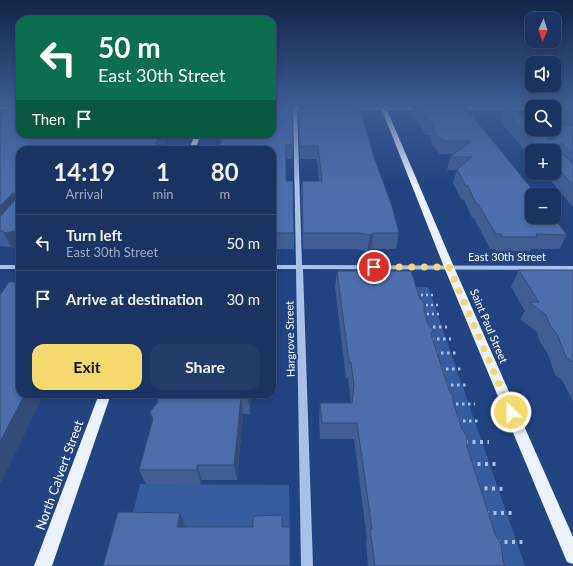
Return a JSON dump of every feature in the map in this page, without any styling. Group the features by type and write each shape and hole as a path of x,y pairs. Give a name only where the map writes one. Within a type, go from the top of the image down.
{"main road":[{"name":"Saint Paul Street","path":"393,132 449,267 573,556"},
{"name":"North Calvert Street","path":"43,566 104,398"}],"street":[{"name":"Hargrove Street","path":"296,132 307,566"},
{"path":"0,267 16,267"},
{"name":"East 30th Street","path":"276,267 573,268"}],"path":[{"path":"414,295 435,294"},
{"path":"419,305 439,305"},
{"path":"415,314 442,314"},
{"path":"426,327 447,327"},
{"path":"430,339 452,339"},
{"path":"434,353 456,353"},
{"path":"439,369 462,369"},
{"path":"444,385 468,385"},
{"path":"448,404 475,404"},
{"path":"454,421 481,421"},
{"path":"460,442 489,442"},
{"path":"467,464 496,464"},
{"path":"474,488 505,489"},
{"path":"481,513 514,513"},
{"path":"490,542 525,542"}],"shaded area":[{"path":"407,287 428,287 525,566 490,566"},
{"path":"140,484 289,485 290,544 129,530"}],"building":[{"path":"0,132 16,132 16,138 158,138 154,146 16,146 16,231 4,233 3,231 0,231 0,217 14,201 15,194 13,193 0,206"},
{"path":"276,132 293,132 293,145 286,145 286,181 293,181 294,233 276,233 276,146 220,146 222,138 276,138"},
{"path":"300,132 367,132 374,157 392,206 399,233 374,233 370,235 358,233 303,233 302,181 322,181 318,146 300,146"},
{"path":"435,132 486,132 531,188 525,188 525,224 558,224 567,235 536,234 537,237 502,237 501,234 496,234 478,204 476,204 468,186 465,185 457,169 472,157 450,157 471,141 443,141"},
{"path":"561,132 573,132 573,154 563,144 536,144 528,136 545,136 548,139 554,139 556,137 555,136 561,136"},
{"path":"561,152 573,164 573,185 561,172"},
{"path":"373,269 383,271 411,271 420,299 424,303 424,311 427,321 429,326 433,329 431,334 449,390 453,396 453,402 462,429 467,437 467,446 495,534 501,544 505,566 375,566 370,529 372,529 357,423 322,423 320,403 352,403 354,386 351,362 349,362 337,271 366,271"},
{"path":"519,270 573,270 573,362 566,357 558,336 550,325 546,315 529,302 539,302"},
{"path":"16,281 16,398 23,398 0,442 0,295 9,282"},
{"path":"158,398 241,398 234,465 197,465 197,470 139,470 153,419 150,412 157,403"},
{"path":"118,512 180,513 177,527 253,527 253,516 282,515 282,527 290,527 290,566 103,566"}],"route":[{"path":"374,267 449,267 511,412"}]}
